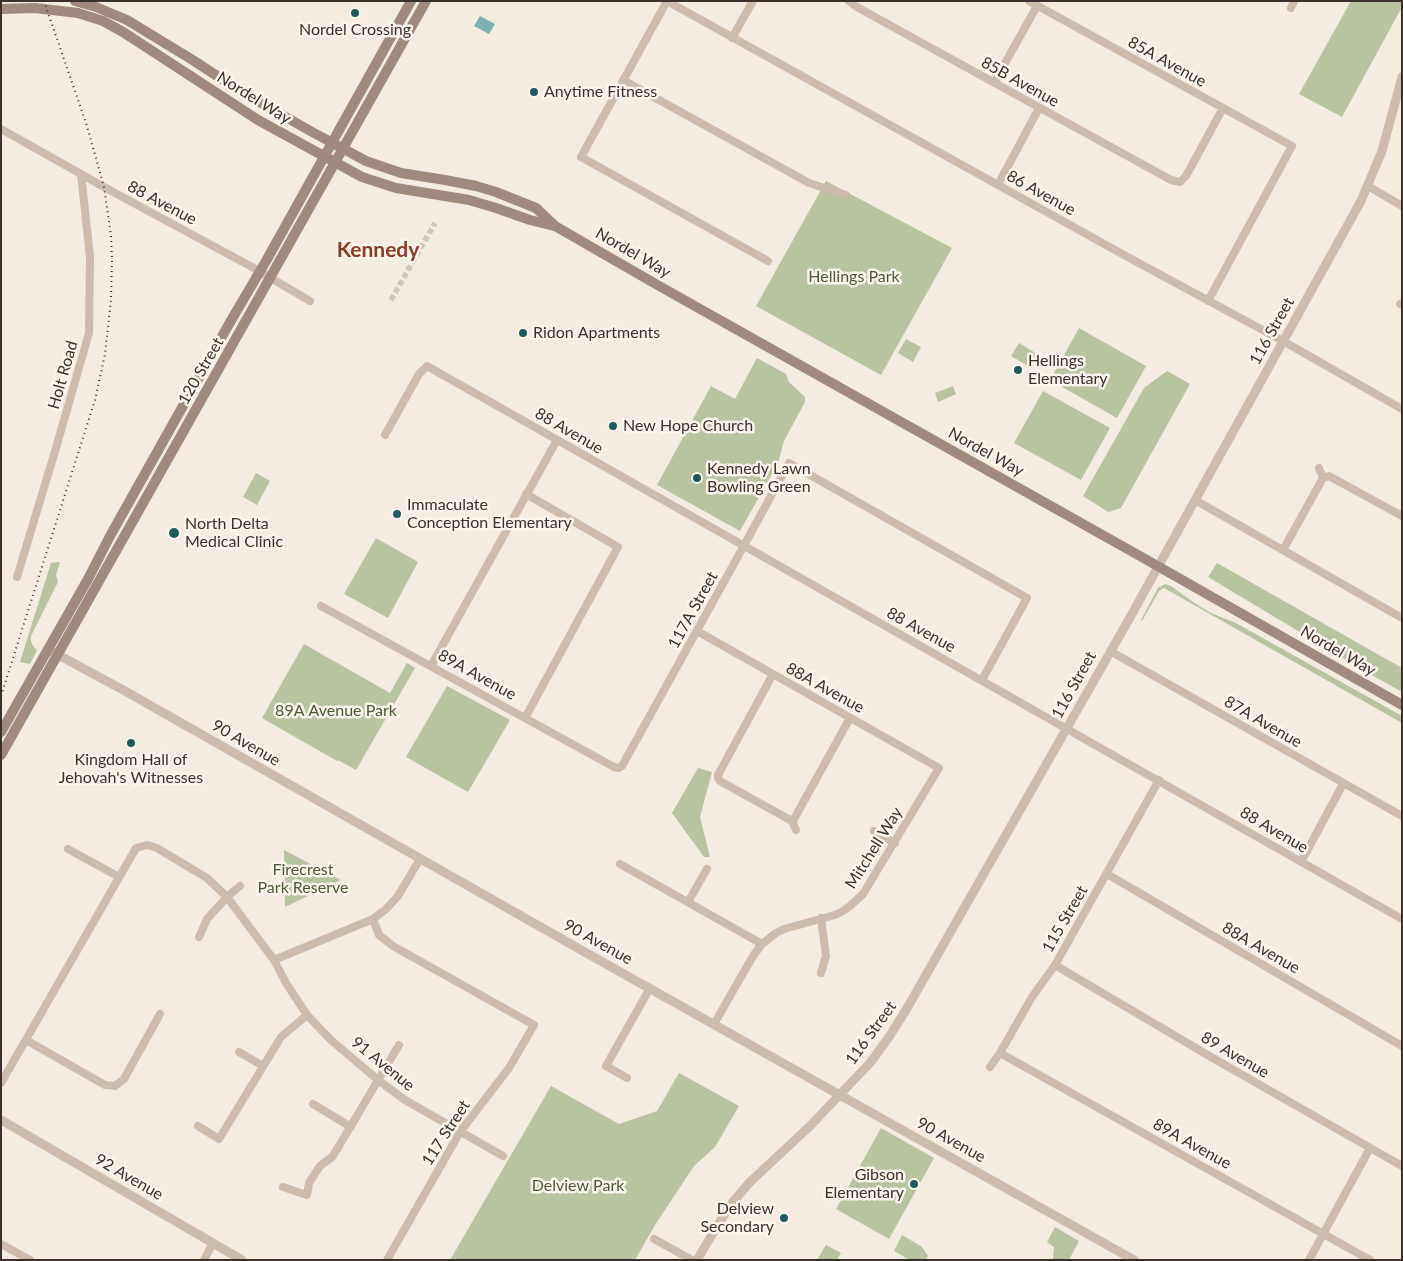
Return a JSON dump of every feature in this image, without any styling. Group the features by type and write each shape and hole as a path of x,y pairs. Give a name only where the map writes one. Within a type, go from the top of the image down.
{"main road":[{"name":"Nordel Way","path":"75,1 96,7 127,20 245,94 377,166 401,173 461,182 508,196 536,208 555,226 661,287 1402,705"},
{"name":"120 Street","path":"1,732 88,579 109,537 180,410 413,1"},
{"path":"406,37 404,30 414,10 413,1"},
{"name":"120 Street","path":"1,755 426,1"},
{"name":"Nordel Way","path":"1,9 36,8 75,12 103,21 258,120 362,177 382,185 414,192 458,198 555,226"},
{"path":"161,472 163,457 185,418 180,410"}],"street":[{"name":"86 Avenue","path":"667,1 1208,301 1284,341 1402,409"},
{"path":"667,1 580,157 768,261"},
{"path":"732,38 753,1"},
{"name":"85B Avenue","path":"849,1 1171,180 1180,182 1186,176 1223,108"},
{"name":"85A Avenue","path":"1029,1 1292,146 1208,301"},
{"path":"994,83 1037,6"},
{"name":"116 Street","path":"697,1260 732,1203 750,1182 810,1126 870,1062 906,1010 1067,729 1284,341 1368,186 1399,104 1402,77"},
{"path":"623,80 809,183 846,195"},
{"path":"998,185 1040,108"},
{"name":"88 Avenue","path":"1,129 260,271 310,301"},
{"name":"Holt Road","path":"17,577 90,333 90,257 82,174"},
{"path":"1368,186 1402,206"},
{"name":"88 Avenue","path":"386,435 419,374 427,366 1402,919"},
{"path":"431,666 557,440"},
{"name":"117A Street","path":"619,768 622,766 789,463 1027,598 982,680"},
{"path":"1319,468 1323,478"},
{"path":"1283,550 1323,478 1329,476 1402,516"},
{"path":"525,718 618,547 526,494"},
{"path":"1195,500 1402,618"},
{"name":"89A Avenue","path":"321,606 614,767 619,768"},
{"name":"88A Avenue","path":"697,631 940,768"},
{"name":"90 Avenue","path":"48,649 1134,1260"},
{"name":"87A Avenue","path":"1110,651 1402,816"},
{"path":"773,674 718,778 720,781 792,821 796,830"},
{"path":"792,821 850,718"},
{"name":"Mitchell Way","path":"714,1024 753,956 762,944 784,928 835,915 857,900 870,884 940,768"},
{"name":"115 Street","path":"990,1067 1032,996 1055,965 1159,780"},
{"path":"1301,862 1343,784"},
{"path":"874,830 894,843"},
{"name":"91 Avenue","path":"119,877 136,848 146,845 157,848 207,878 228,897 274,960 307,1015 331,1040 405,1100 504,1156"},
{"path":"1,1083 119,877 68,849"},
{"path":"274,960 373,919 398,896 420,859"},
{"path":"620,864 762,944"},
{"path":"688,902 707,869"},
{"name":"88A Avenue","path":"1107,874 1402,1046"},
{"path":"199,936 207,919 240,886"},
{"path":"821,918 826,956 821,972"},
{"name":"117 Street","path":"373,919 380,935 393,946 534,1025 509,1068 460,1132 387,1260"},
{"name":"89 Avenue","path":"1055,965 1402,1166"},
{"path":"627,1078 606,1066 650,988"},
{"path":"26,1040 105,1085 115,1086 124,1079 160,1014"},
{"path":"198,1126 219,1139 281,1037 307,1015"},
{"path":"283,1187 307,1195 309,1184 320,1166 332,1157 399,1045"},
{"path":"239,1052 263,1066"},
{"name":"89A Avenue","path":"1000,1052 1370,1260"},
{"path":"313,1104 351,1127"},
{"name":"92 Avenue","path":"1,1120 242,1260"},
{"path":"1309,1260 1370,1148"},
{"path":"654,1239 692,1260"},
{"path":"204,1260 213,1243"},
{"path":"1,1244 30,1260"}],"green space":[{"path":"1351,1 1402,1 1402,7 1342,117 1299,94"},
{"name":"Hellings Park","path":"826,181 952,248 881,375 756,306"},
{"path":"1079,328 1146,366 1117,418 1050,380"},
{"path":"906,339 921,347 913,362 898,353"},
{"path":"1019,343 1037,354 1030,367 1011,356"},
{"path":"757,358 786,374 789,382 805,397 805,402 784,441 778,463 740,531 657,485 711,386 735,399"},
{"path":"1167,371 1190,384 1121,508 1108,512 1083,496 1144,388"},
{"path":"953,386 956,394 938,402 935,393"},
{"path":"1043,391 1110,428 1081,480 1014,443"},
{"path":"256,473 270,481 257,505 243,497"},
{"path":"376,538 418,562 388,618 344,594"},
{"path":"60,562 56,575 58,582 31,636 33,646 37,650 30,664 20,662 51,563"},
{"path":"1217,563 1402,668 1402,692 1208,577"},
{"path":"1165,584 1171,586 1211,613 1236,623 1402,716 1402,723 1164,588 1159,591 1142,621 1158,588"},
{"name":"89A Avenue Park","path":"304,644 390,693 407,663 415,668 356,770 262,718"},
{"path":"447,686 510,720 468,792 406,757"},
{"path":"698,768 712,772 700,817 710,857 704,857 672,813"},
{"name":"Firecrest Park Reserve","path":"284,850 341,880 285,907"},
{"name":"Delview Park","path":"679,1073 739,1106 715,1147 694,1166 655,1225 635,1260 450,1260 551,1086 619,1124 657,1111"},
{"path":"881,1128 934,1158 889,1239 836,1209"},
{"path":"1055,1227 1079,1241 1069,1260 1053,1260 1054,1247 1047,1242"},
{"path":"902,1235 922,1247 928,1256 926,1260 910,1260 894,1251"},
{"path":"826,1245 841,1253 837,1260 817,1260"}],"water":[{"path":"480,16 495,24 489,34 474,26"}],"tunnel":[{"path":"391,300 435,223"}],"railway":[{"path":"1,696 95,400 105,354 111,300 111,236 104,187 87,126 44,1"}],"place":[{"name":"Nordel Crossing","path":"355,13"},
{"name":"Anytime Fitness","path":"534,92"},
{"name":"Ridon Apartments","path":"523,333"},
{"name":"Hellings Elementary","path":"1018,370"},
{"name":"New Hope Church","path":"613,426"},
{"name":"Kennedy Lawn Bowling Green","path":"697,478"},
{"name":"Immaculate Conception Elementary","path":"397,514"},
{"name":"North Delta Medical Clinic","path":"174,533"},
{"name":"Kingdom Hall of Jehovah's Witnesses","path":"131,743"},
{"name":"Gibson Elementary","path":"914,1184"},
{"name":"Delview Secondary","path":"784,1218"}],"district":[{"name":"Kennedy","path":"378,250"}]}
